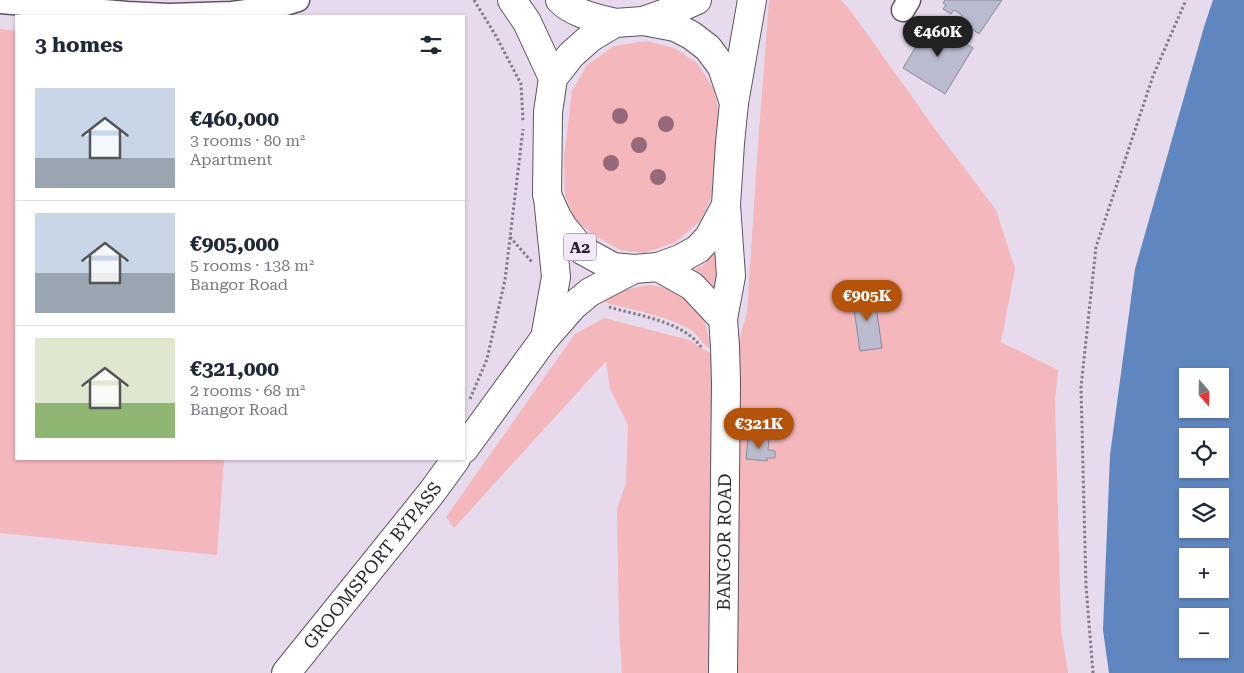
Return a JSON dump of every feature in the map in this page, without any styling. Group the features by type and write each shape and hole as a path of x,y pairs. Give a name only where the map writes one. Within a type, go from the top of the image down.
{"main road":[{"path":"512,0 527,22 553,78"},
{"name":"A2","path":"465,447 544,339 573,306 590,292 646,268 680,259 698,249 709,237 726,206 734,103 722,67 708,48 691,35 675,27 643,21 615,23 591,17 566,6 560,0"},
{"path":"643,21 697,0"},
{"path":"734,103 752,0"},
{"name":"A2","path":"544,339 556,277 547,195 548,112 553,78 570,55 590,38 615,23"},
{"name":"A2","path":"547,195 563,227 582,250 613,266 646,268"},
{"name":"BANGOR ROAD","path":"722,673 726,383 723,319 730,276 726,206"},
{"path":"646,268 692,286 723,319"},
{"name":"GROOMSPORT BYPASS","path":"286,673 432,492 455,460"}],"street":[{"path":"0,2 126,7 169,15 232,13 276,7 298,0"}],"path":[{"path":"468,404 487,359 505,280 523,128 521,84 496,36 474,0"},
{"path":"1093,673 1086,586 1080,387 1096,247 1153,76 1186,0"},
{"path":"510,237 536,266"},
{"path":"590,292 603,306 670,324 696,339 703,349"}],"shaded area":[{"path":"769,0 841,0 996,210 1015,269 1001,342 1058,370 1055,400 1061,629 1068,673 622,673 619,626 617,509 626,483 628,425 610,389 606,361 454,528 446,517 575,334 604,318 689,340 732,367 747,312"},
{"path":"0,29 15,31 15,460 224,460 217,555 0,533"},
{"path":"647,41 674,48 697,63 714,89 720,117 713,193 701,220 676,242 644,253 621,250 595,236 575,220 565,195 564,157 572,91 587,65 614,46"},
{"path":"713,254 722,256 713,298 692,271 705,264"},
{"path":"649,285 668,288 690,301 704,319 711,349 694,332 682,325 662,317 601,300 624,290"}],"water":[{"path":"1213,0 1244,0 1244,673 1109,673 1103,630 1110,455 1135,269"}],"building":[{"path":"945,0 1002,0 979,34 959,20 962,15 954,10 951,14 943,9 946,5 943,3"},
{"path":"930,23 973,48 945,94 903,68"},
{"path":"874,292 882,348 860,351 852,295"},
{"path":"748,438 769,439 768,450 775,451 775,458 767,458 767,461 746,459"}]}
